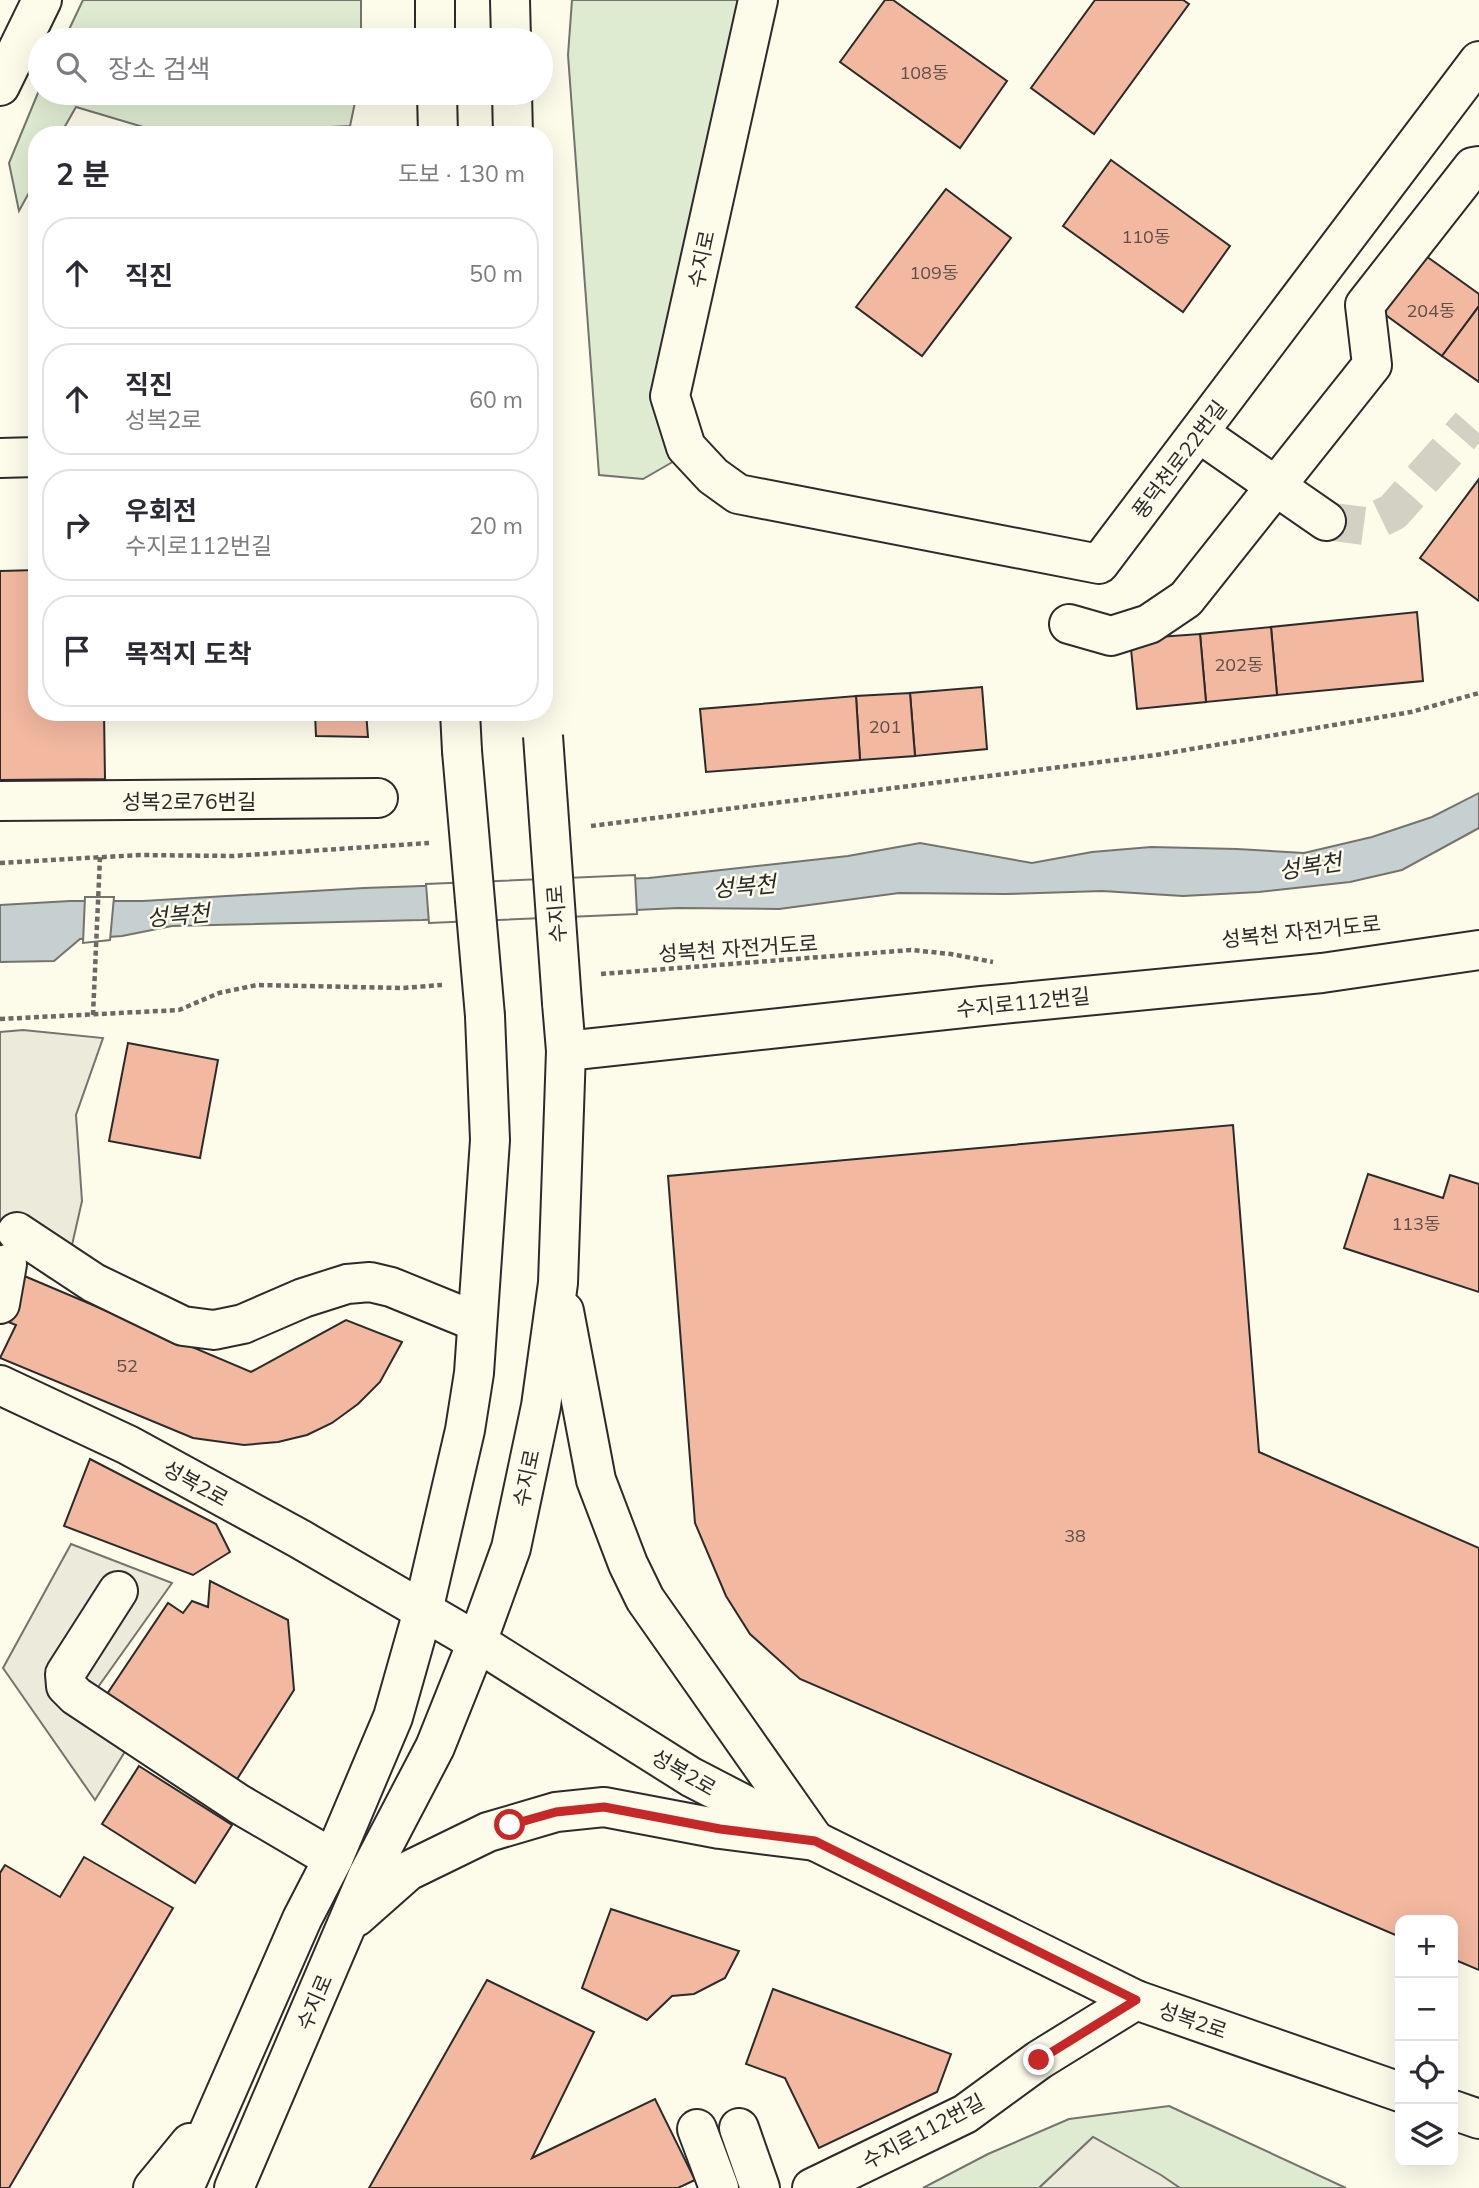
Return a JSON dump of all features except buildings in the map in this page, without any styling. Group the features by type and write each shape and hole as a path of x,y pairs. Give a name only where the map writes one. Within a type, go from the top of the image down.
{"street":[{"path":"28,28 42,0"},
{"path":"435,0 435,28"},
{"path":"510,0 511,28"},
{"name":"수지로","path":"738,494 713,476 686,447 670,396 758,0"},
{"path":"0,86 28,29"},
{"name":"풍덕천로22번길","path":"738,494 1099,564 1479,61"},
{"path":"438,105 439,126"},
{"path":"512,105 513,126"},
{"path":"1069,624 1111,636 1149,624 1186,600 1371,365 1365,305 1473,167 1479,166"},
{"path":"1199,433 1326,522"},
{"path":"0,458 28,457"},
{"path":"184,2188 302,1919 333,1858 393,1717 423,1611 465,1430 474,1373 490,1140 485,1016 460,721"},
{"name":"수지로","path":"233,2188 368,1875 435,1747 477,1642 511,1548 541,1406 558,1283 566,1051 542,724"},
{"name":"성복2로76번길","path":"0,801 378,799"},
{"name":"수지로112번길","path":"566,1051 1322,973 1479,950"},
{"path":"0,1304 13,1256 94,1283 183,1326 214,1330 243,1324 303,1298 347,1284 370,1282 391,1287 477,1322"},
{"path":"558,1283 596,1480 628,1564 645,1599 665,1630 815,1841"},
{"name":"성복2로","path":"0,1385 128,1445 300,1539 477,1642 691,1777 815,1841 1136,2000 1395,2090"},
{"path":"118,1591 65,1674 66,1686 86,1703 228,1797 333,1858"},
{"path":"346,1926 408,1871 488,1832 556,1812 604,1807 720,1829 815,1841"},
{"name":"수지로112번길","path":"812,2188 965,2114 1039,2060 1136,2000"},
{"path":"153,2188 222,2103"},
{"path":"1458,2112 1479,2119"},
{"path":"739,2128 760,2188"},
{"path":"697,2129 719,2188"}],"path":[{"path":"589,826 1156,755 1411,712 1479,693"},
{"path":"0,863 100,857 233,856 439,842"},
{"path":"93,1015 100,857"},
{"name":"성복천 자전거도로","path":"594,974 912,950 996,962"},
{"path":"0,1019 179,1010 219,993 257,985 402,988 443,985"}],"green space":[{"path":"83,0 361,0 361,28 70,28"},
{"path":"572,0 743,0 676,460 643,479 599,475 568,55"},
{"path":"33,105 354,105 350,126 140,126 76,107 65,126 28,126 28,194 19,211 9,163"},
{"path":"1169,2106 1346,2188 1180,2188 1093,2137 1039,2188 923,2188 988,2154 1069,2119"}],"shaded area":[{"path":"23,1030 103,1038 76,1115 82,1201 72,1245 50,1278 0,1242 0,1032"},
{"path":"71,1544 172,1583 86,1704 134,1737 95,1800 3,1668"},
{"path":"1093,2137 1161,2175 1180,2188 1039,2188"}],"water":[{"name":"성복천","path":"1479,793 1479,828 1402,870 1350,882 1259,892 1183,896 1102,891 899,893 779,909 678,908 422,920 172,926 122,936 80,939 54,961 0,962 0,905 649,878 848,856 920,843 1032,863 1092,852 1151,847 1304,853 1372,837 1432,817"}],"pier":[{"path":"635,875 637,914 429,923 426,884"},
{"path":"85,897 114,897 110,940 83,943"}],"tunnel":[{"path":"1326,521 1364,526 1393,512 1470,425"}],"route":[{"path":"510,1825 556,1812 604,1807 720,1829 815,1841 1136,2000 1039,2060"}]}
